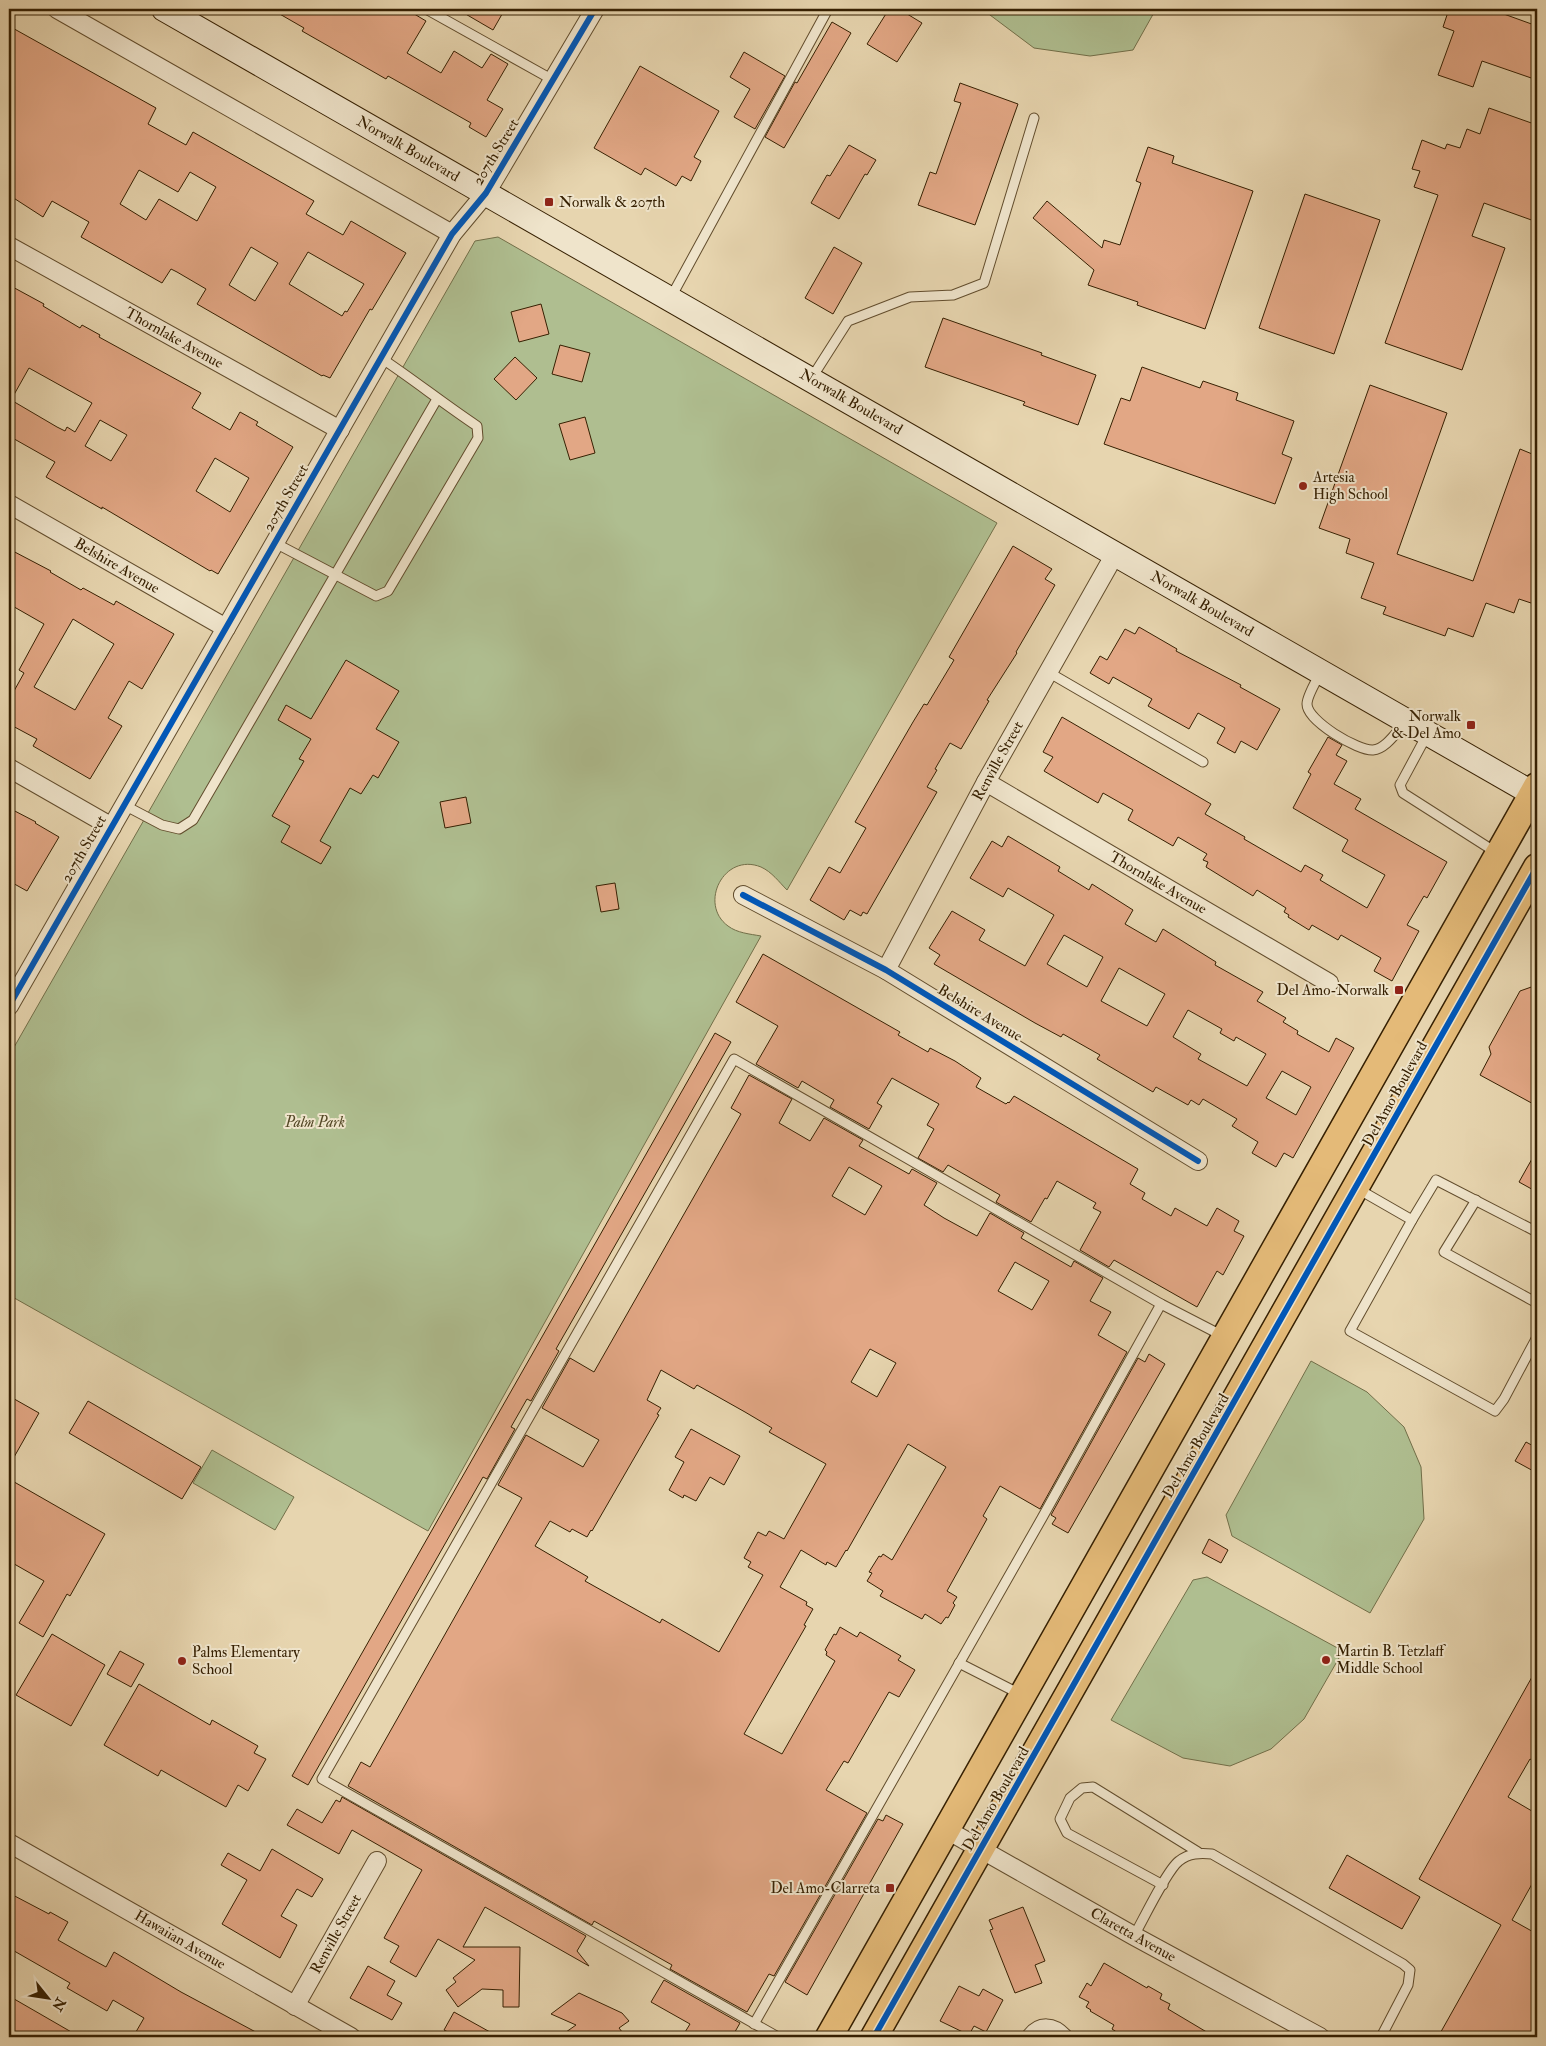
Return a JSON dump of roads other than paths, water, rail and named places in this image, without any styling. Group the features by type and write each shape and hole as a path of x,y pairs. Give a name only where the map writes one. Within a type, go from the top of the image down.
{"main road":[{"name":"Norwalk Boulevard","path":"164,9 1321,672 1536,792"},
{"name":"Del Amo Boulevard","path":"829,2037 1498,854 1536,792"},
{"name":"Del Amo Boulevard","path":"874,2037 1537,867"},
{"path":"1225,1338 1260,1357"}],"street":[{"path":"57,9 452,234"},
{"name":"207th Street","path":"9,1006 452,234 486,193 595,9"},
{"name":"Thornlake Avenue","path":"9,246 340,430"},
{"name":"Belshire Avenue","path":"9,504 226,628"},
{"name":"Renville Street","path":"886,970 986,782 1115,554"},
{"path":"9,768 112,827"},
{"name":"Thornlake Avenue","path":"986,782 1329,983"},
{"name":"Belshire Avenue","path":"743,896 886,970 1198,1161"},
{"name":"Claretta Avenue","path":"947,1830 1134,1936 1320,2037"},
{"name":"Hawaiian Avenue","path":"9,1843 351,2037"},
{"name":"Renville Street","path":"295,2006 377,1861"},
{"path":"1031,2037 1040,2029 1046,2028 1058,2032 1063,2037"}],"lane":[{"path":"426,9 553,80"},
{"path":"670,299 828,9"},
{"path":"811,380 848,321 910,297 953,294 984,283 1034,118"},
{"path":"275,543 376,596 388,591 478,438 477,426 381,358"},
{"path":"124,805 162,825 178,830 193,820 437,399"},
{"path":"1048,672 1203,762"},
{"path":"1321,672 1307,703 1310,713 1318,723 1358,748 1374,750 1382,746 1407,721"},
{"path":"1428,733 1400,785 1403,794 1498,854"},
{"path":"778,2037 322,1779 734,1058 1161,1304 1225,1338"},
{"path":"1537,1232 1436,1180 1350,1331 1495,1411 1504,1400 1537,1337"},
{"path":"1356,1188 1412,1220"},
{"path":"1476,1200 1444,1252 1537,1304"},
{"path":"754,2024 1161,1304"},
{"path":"959,1663 1023,1695"},
{"path":"1163,1885 1067,1833 1060,1819 1070,1798 1082,1788 1093,1787 1198,1852 1212,1854 1403,1964 1410,1970 1408,1985 1380,2037"},
{"path":"1134,1936 1179,1861 1198,1852"}],"place":[{"name":"Norwalk & 207th","path":"549,202"},
{"name":"Artesia High School","path":"1303,486"},
{"name":"Norwalk & Del Amo","path":"1471,725"},
{"name":"Del Amo-Norwalk","path":"1399,990"},
{"name":"Martin B. Tetzlaff Middle School","path":"1326,1660"},
{"name":"Palms Elementary School","path":"182,1661"},
{"name":"Del Amo-Clarreta","path":"890,1888"}],"park label":[{"name":"Palm Park","path":"315,1122"}]}
